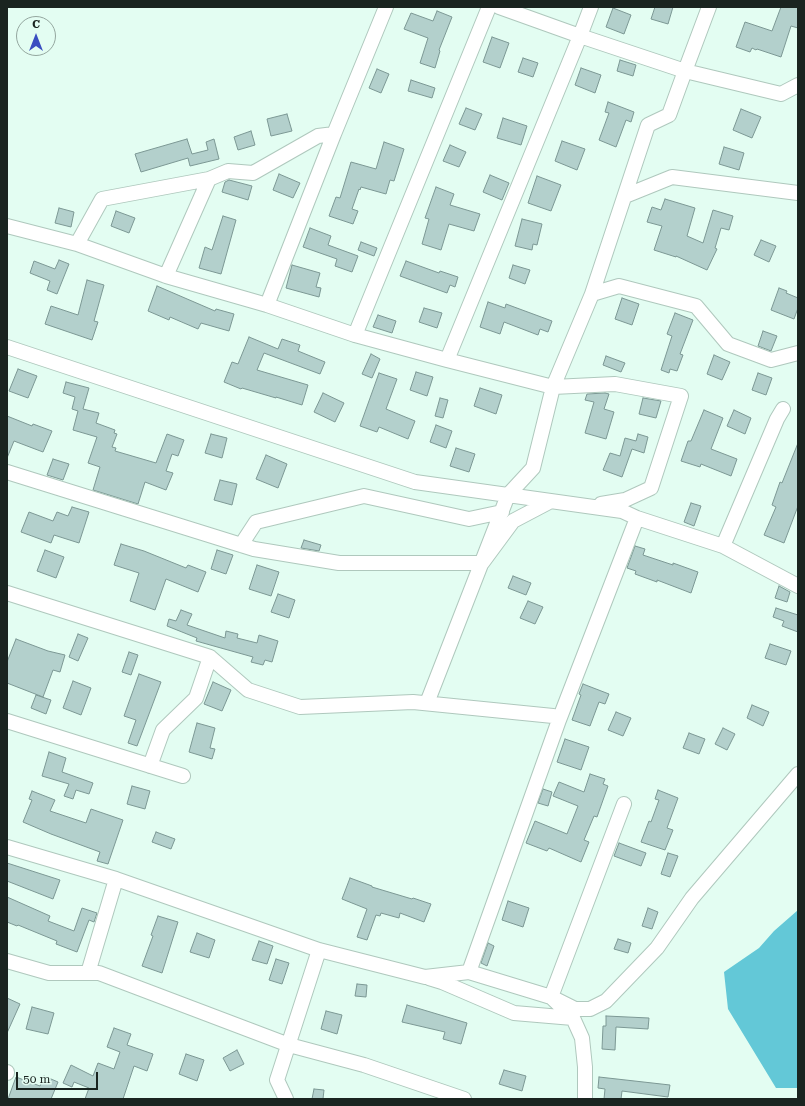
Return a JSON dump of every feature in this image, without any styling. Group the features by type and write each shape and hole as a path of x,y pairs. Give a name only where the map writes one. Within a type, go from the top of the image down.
{"street":[{"path":"267,305 386,7"},
{"path":"355,335 489,7"},
{"path":"499,7 580,36 686,71 781,94 798,85"},
{"path":"447,360 591,7"},
{"path":"427,703 508,495 533,468 552,387 592,294 648,125 669,115 710,7"},
{"path":"77,244 102,199 209,179 228,171 253,173 318,136 334,134"},
{"path":"625,196 672,178 798,193"},
{"path":"166,276 209,179"},
{"path":"7,226 77,244 166,276 267,305 355,335 552,387 615,384 681,396 651,488 625,500 588,507"},
{"path":"592,294 619,286 696,306 728,344 772,360 798,353"},
{"path":"7,348 415,482 622,511 637,518 723,546 798,586"},
{"path":"723,546 776,419 783,409"},
{"path":"7,472 254,549 339,563 482,563"},
{"path":"241,545 256,522 364,496 469,519 502,512"},
{"path":"482,563 513,521 551,501"},
{"path":"469,972 559,720 637,518"},
{"path":"7,594 210,657 248,690 300,707 413,702 552,716 559,720"},
{"path":"150,766 163,730 196,698 210,657"},
{"path":"7,721 183,776"},
{"path":"425,977 469,972 551,997 575,1009 590,1009 606,1001 657,948 692,898 798,774"},
{"path":"551,997 624,804"},
{"path":"7,847 116,879 319,950 442,982 514,1013 573,1018"},
{"path":"88,973 116,879"},
{"path":"286,1099 277,1080 319,950"},
{"path":"7,961 49,973 99,973 289,1045 364,1065 464,1099"},
{"path":"551,997 573,1018 582,1038 585,1067 585,1099"}],"water":[{"path":"798,910 798,1088 776,1088 728,1009 724,972 759,948 774,931"}],"building":[{"path":"655,7 673,7 668,24 651,19"},
{"path":"781,7 798,7 798,28 791,26 781,57 757,49 752,48 750,52 736,47 745,22 772,31"},
{"path":"613,8 631,15 624,34 606,27"},
{"path":"437,11 452,17 439,50 435,68 420,63 428,38 404,29 411,13 433,21"},
{"path":"492,37 509,43 500,68 483,62"},
{"path":"523,58 538,63 533,77 518,72"},
{"path":"620,60 636,65 633,76 617,71"},
{"path":"581,68 601,75 595,93 575,85"},
{"path":"377,69 389,74 381,93 369,88"},
{"path":"411,80 435,88 432,98 408,91"},
{"path":"608,102 634,112 631,122 626,120 616,147 599,140 609,113 605,112"},
{"path":"466,108 482,114 475,130 459,124"},
{"path":"741,109 761,117 752,138 733,130"},
{"path":"287,114 292,131 271,136 267,119"},
{"path":"503,118 527,126 521,145 497,138"},
{"path":"251,131 255,145 238,150 234,137"},
{"path":"187,139 192,154 208,150 206,142 214,139 219,159 190,166 188,158 141,172 135,154"},
{"path":"562,141 585,149 577,170 555,161"},
{"path":"384,142 404,149 394,181 390,180 386,194 361,187 352,209 358,211 353,224 329,216 336,197 340,198 351,162 376,169"},
{"path":"450,145 466,152 459,167 443,161"},
{"path":"724,147 744,153 739,170 719,164"},
{"path":"279,174 300,183 293,198 273,190"},
{"path":"490,175 509,183 502,200 483,192"},
{"path":"537,176 561,185 551,211 528,203"},
{"path":"229,180 252,186 248,200 222,192 225,182"},
{"path":"436,187 454,194 450,205 480,214 474,231 449,224 441,250 422,244 429,219 425,218"},
{"path":"665,199 695,208 687,236 703,243 713,210 733,216 729,230 721,228 715,248 717,249 707,270 676,256 654,250 662,226 647,222 652,207 661,210"},
{"path":"59,208 74,212 71,227 55,223"},
{"path":"116,211 135,218 129,233 111,226"},
{"path":"223,216 236,220 221,274 199,268 205,247 212,250"},
{"path":"522,219 542,224 537,245 533,244 532,250 515,246"},
{"path":"310,228 331,236 328,245 358,256 352,272 335,266 337,259 303,247"},
{"path":"761,240 776,246 769,262 754,255"},
{"path":"361,242 377,248 374,256 358,250"},
{"path":"59,260 69,264 57,294 47,290 50,281 30,273 34,261 55,269"},
{"path":"406,261 439,273 440,271 458,277 455,287 450,285 447,293 400,276"},
{"path":"292,265 320,273 316,287 321,288 319,297 286,288"},
{"path":"513,265 530,270 525,284 509,278"},
{"path":"87,280 104,285 94,321 98,322 92,340 45,324 51,306 78,315"},
{"path":"157,286 215,311 216,309 234,314 229,331 201,323 198,329 170,317 169,320 148,311"},
{"path":"779,288 798,298 798,308 794,319 771,310"},
{"path":"622,298 639,304 632,325 615,319"},
{"path":"488,302 505,308 506,304 552,321 548,332 540,329 538,335 504,322 500,334 480,327"},
{"path":"424,308 442,313 437,328 419,322"},
{"path":"675,313 693,320 680,354 683,355 677,371 670,369 669,373 661,370 672,336 667,334"},
{"path":"378,315 396,321 392,333 373,327"},
{"path":"763,331 777,336 771,351 758,346"},
{"path":"249,337 278,349 282,339 300,345 298,351 325,362 320,374 264,353 257,370 308,385 302,405 242,388 241,389 224,382 232,362 238,364"},
{"path":"371,354 380,359 372,378 362,374"},
{"path":"714,355 730,362 722,380 707,374"},
{"path":"606,356 625,363 621,372 603,365"},
{"path":"18,369 37,376 28,398 9,391"},
{"path":"416,372 433,377 427,396 410,390"},
{"path":"379,373 397,379 386,409 415,421 408,439 379,427 377,432 360,426"},
{"path":"758,373 772,378 766,395 752,390"},
{"path":"66,382 89,388 83,409 99,413 96,423 115,430 114,433 117,434 112,447 116,448 115,451 156,463 167,434 184,440 178,456 172,454 166,471 173,473 166,490 145,482 138,504 93,490 100,467 88,463 97,437 73,430 78,411 72,409 75,397 63,393"},
{"path":"480,388 502,395 496,414 474,406"},
{"path":"323,393 344,403 335,422 314,412"},
{"path":"587,394 609,394 604,409 614,412 606,439 585,433 594,402 585,400"},
{"path":"440,398 448,400 443,418 435,416"},
{"path":"643,398 661,401 656,418 639,414"},
{"path":"704,410 723,418 711,449 737,459 731,476 701,464 700,467 681,461 688,441 691,441"},
{"path":"734,410 751,418 745,434 727,426"},
{"path":"7,416 32,426 33,424 52,431 43,452 14,441 7,458"},
{"path":"436,425 452,431 446,448 430,442"},
{"path":"211,434 227,438 222,458 205,453"},
{"path":"638,434 648,437 644,453 632,449 622,477 603,470 610,453 620,456 625,438 636,441"},
{"path":"798,443 798,506 784,543 764,535 776,507 772,505 780,482 782,483"},
{"path":"456,448 475,454 469,472 450,466"},
{"path":"266,455 287,464 278,488 256,479"},
{"path":"53,459 69,464 63,480 47,475"},
{"path":"220,480 237,484 232,505 214,500"},
{"path":"691,503 701,506 694,526 684,522"},
{"path":"72,507 89,512 79,543 54,535 51,543 21,532 29,512 53,521 57,512 68,516"},
{"path":"304,540 321,545 319,551 301,548"},
{"path":"121,544 144,551 186,568 188,565 206,572 198,592 166,579 155,610 130,601 139,573 114,565"},
{"path":"635,546 645,549 643,555 673,565 673,563 698,572 691,593 657,580 657,582 635,574 636,571 627,568"},
{"path":"45,550 64,557 56,578 37,571"},
{"path":"217,550 233,555 226,574 211,569"},
{"path":"257,565 279,572 271,596 249,589"},
{"path":"513,576 531,583 526,595 508,588"},
{"path":"779,586 790,592 787,602 775,598"},
{"path":"278,594 295,600 289,618 271,612"},
{"path":"528,601 543,607 535,624 520,618"},
{"path":"776,608 798,615 798,632 782,626 784,621 773,617"},
{"path":"181,610 192,614 187,625 225,638 226,631 238,634 237,638 257,643 259,635 278,641 272,662 265,660 263,665 251,662 253,657 196,641 197,638 167,626 169,619 176,621"},
{"path":"78,634 88,638 78,661 69,657"},
{"path":"16,639 48,651 65,655 60,672 53,670 43,697 7,683 7,662"},
{"path":"770,644 791,651 786,665 765,658"},
{"path":"129,652 138,655 131,675 122,672"},
{"path":"139,674 161,682 137,746 128,743 136,720 124,716"},
{"path":"73,681 91,688 81,715 63,708"},
{"path":"213,682 231,690 222,711 204,704"},
{"path":"583,684 609,694 605,704 599,702 590,726 572,720 581,695 579,694"},
{"path":"36,695 51,700 46,714 31,708"},
{"path":"752,705 769,712 763,726 747,718"},
{"path":"616,712 631,718 623,736 608,730"},
{"path":"197,723 215,728 210,748 215,749 212,759 189,752"},
{"path":"723,728 735,734 727,750 715,744"},
{"path":"689,733 705,739 699,754 683,748"},
{"path":"565,739 589,747 581,770 557,762"},
{"path":"49,752 66,758 62,772 93,783 89,794 76,790 73,799 64,796 69,784 42,776"},
{"path":"590,774 605,779 603,784 608,786 597,817 594,816 584,840 589,842 581,862 549,848 547,851 526,843 535,821 567,834 578,806 553,796 559,782 584,792"},
{"path":"132,786 150,791 145,809 127,804"},
{"path":"543,789 552,792 548,806 538,803"},
{"path":"658,790 678,798 667,828 673,830 665,850 641,842 649,821 651,822 659,800 655,799"},
{"path":"32,791 55,800 50,811 86,823 91,809 123,820 108,864 97,861 100,852 23,822 32,800 29,799"},
{"path":"156,832 175,839 171,849 152,842"},
{"path":"619,843 646,853 641,866 614,856"},
{"path":"668,853 678,856 670,877 661,874"},
{"path":"7,863 60,880 53,899 7,881"},
{"path":"350,878 372,887 431,904 424,922 400,913 399,918 381,913 380,916 376,915 367,940 357,937 367,909 342,899"},
{"path":"7,897 50,916 48,921 74,931 82,908 97,913 94,922 89,920 77,952 56,944 57,941 7,922"},
{"path":"508,901 529,908 523,927 502,920"},
{"path":"648,908 658,912 652,929 642,926"},
{"path":"158,916 178,922 162,973 142,966 153,936 151,935"},
{"path":"197,933 215,940 209,958 190,952"},
{"path":"618,939 631,943 628,953 614,949"},
{"path":"259,941 273,946 267,964 252,960"},
{"path":"488,943 494,946 487,966 481,963"},
{"path":"276,959 289,963 282,984 269,980"},
{"path":"357,984 367,985 366,997 355,996"},
{"path":"7,998 20,1004 7,1033"},
{"path":"407,1005 467,1023 461,1044 443,1039 445,1032 402,1022"},
{"path":"32,1007 54,1013 48,1034 26,1029"},
{"path":"326,1011 342,1015 337,1034 321,1029"},
{"path":"606,1016 649,1018 648,1029 616,1027 615,1050 602,1049 603,1026 606,1026"},
{"path":"114,1028 131,1034 127,1045 153,1054 147,1071 134,1066 123,1099 85,1099 89,1088 74,1082 72,1087 63,1083 71,1065 93,1076 98,1063 114,1069 120,1052 107,1047"},
{"path":"237,1050 244,1064 230,1071 223,1058"},
{"path":"186,1054 204,1060 197,1081 179,1074"},
{"path":"504,1070 526,1076 522,1091 499,1084"},
{"path":"44,1076 58,1082 51,1099 8,1099 16,1077 40,1086"},
{"path":"599,1077 670,1085 668,1097 622,1091 621,1099 604,1099 605,1089 598,1088"},
{"path":"314,1089 324,1090 323,1099 312,1099"}]}
